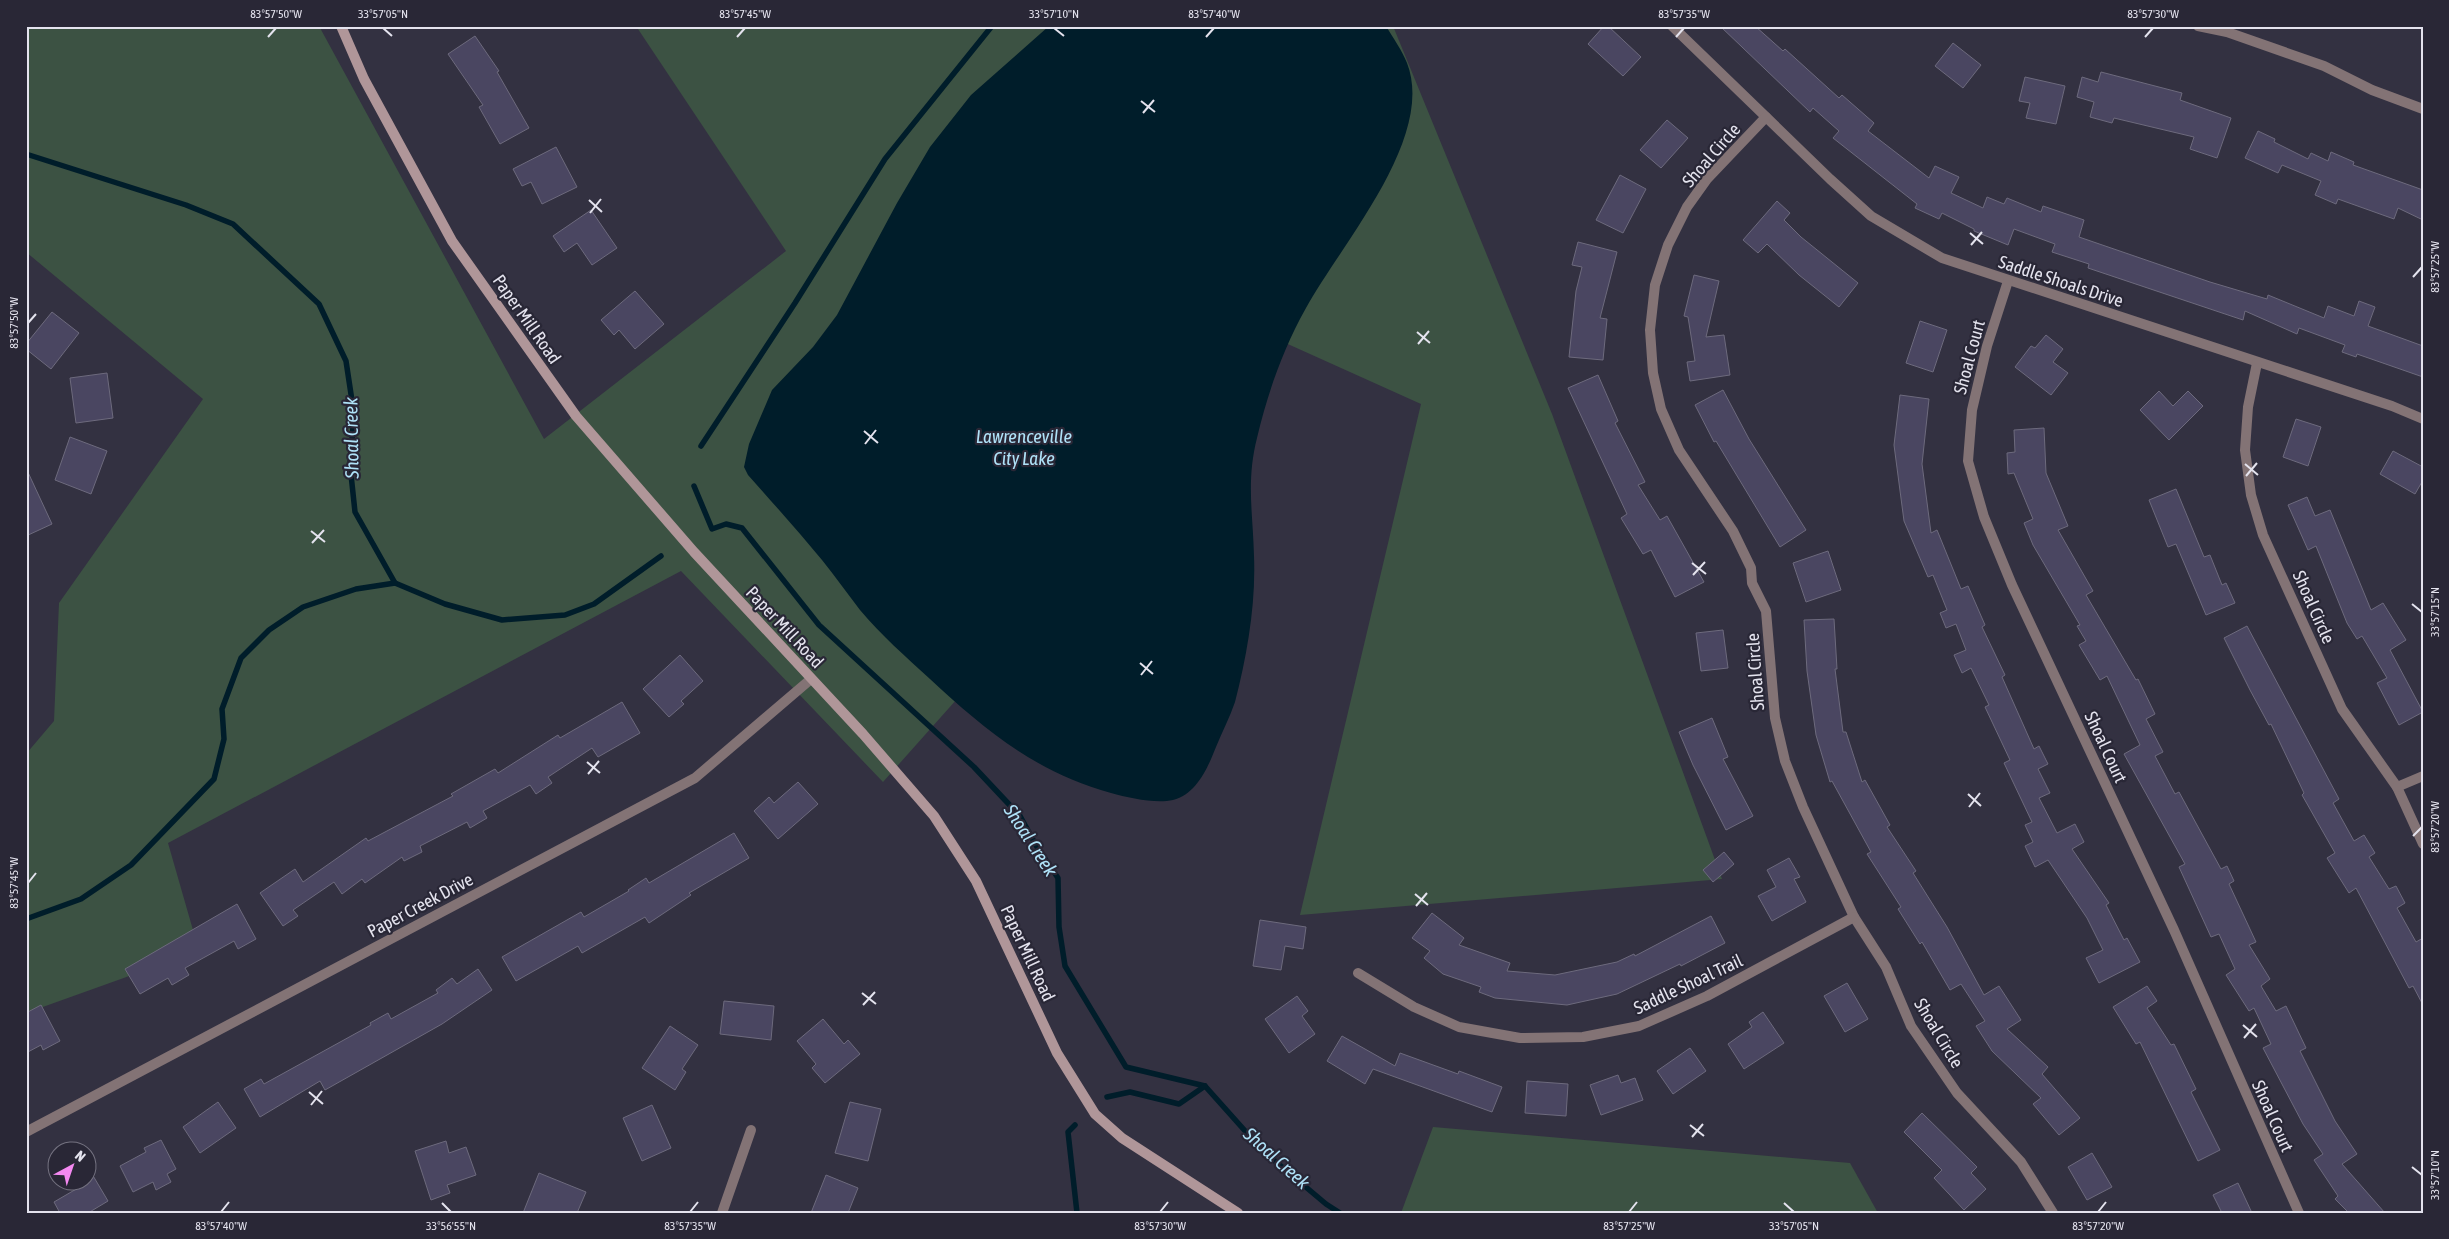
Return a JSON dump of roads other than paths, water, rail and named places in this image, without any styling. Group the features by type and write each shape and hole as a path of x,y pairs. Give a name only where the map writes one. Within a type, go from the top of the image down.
{"street":[{"name":"Paper Mill Road","path":"340,26 364,79 452,241 576,416 694,552 863,734 934,816 976,881 1057,1053 1095,1114 1122,1138 1238,1213"},
{"name":"Saddle Shoals Drive","path":"1672,26 1871,216 1942,258 2392,406 2423,419"},
{"path":"2198,26 2227,32 2324,66 2372,90 2423,109"},
{"name":"Shoal Circle","path":"1766,117 1707,179 1687,207 1668,245 1655,284 1650,330 1653,373 1662,409 1679,450 1733,531 1751,568 1752,583 1766,612 1775,718 1785,761 1803,807 1854,917 1886,967 1911,1026 1957,1093 2021,1162 2052,1213"},
{"name":"Shoal Court","path":"2008,281 1987,346 1972,410 1968,461 1984,517 2012,585 2174,930 2299,1213"},
{"name":"Shoal Circle","path":"2257,363 2248,407 2245,450 2251,495 2263,536 2342,710 2398,787 2423,844"},
{"name":"Paper Creek Drive","path":"26,1132 695,778 811,679"},
{"path":"2398,787 2423,776"},
{"name":"Saddle Shoal Trail","path":"1358,973 1414,1007 1459,1027 1520,1038 1583,1037 1639,1026 1707,996 1854,917"},
{"path":"722,1213 751,1130"}],"water":[{"name":"Lawrenceville City Lake","path":"1049,26 1386,26 1407,63 1412,92 1408,124 1397,157 1361,222 1306,308 1290,339 1271,387 1257,438 1252,469 1254,593 1247,648 1235,702 1213,755 1200,779 1189,792 1173,800 1151,801 1111,793 1059,774 1013,748 971,716 876,628 813,549 748,475 744,467 749,444 772,390 813,347 837,315 897,203 930,147 971,95"}],"waterway":[{"path":"701,446 795,303 885,159 992,26"},
{"name":"Shoal Creek","path":"26,154 186,205 233,224 319,304 346,361 354,414 350,465 355,512 395,583 445,604 502,620 565,615 594,604 661,556"},
{"name":"Shoal Creek","path":"694,486 712,529 726,524 742,528 819,625 974,767 1020,816 1037,847 1058,878 1059,927 1065,966 1126,1067 1205,1086 1263,1151 1326,1204 1340,1213"},
{"path":"26,919 81,899 131,865 214,779 224,739 222,709 241,658 269,630 303,607 356,589 395,583"},
{"path":"1107,1097 1130,1092 1179,1104 1205,1086"},
{"path":"1075,1125 1068,1132 1077,1213"}]}
